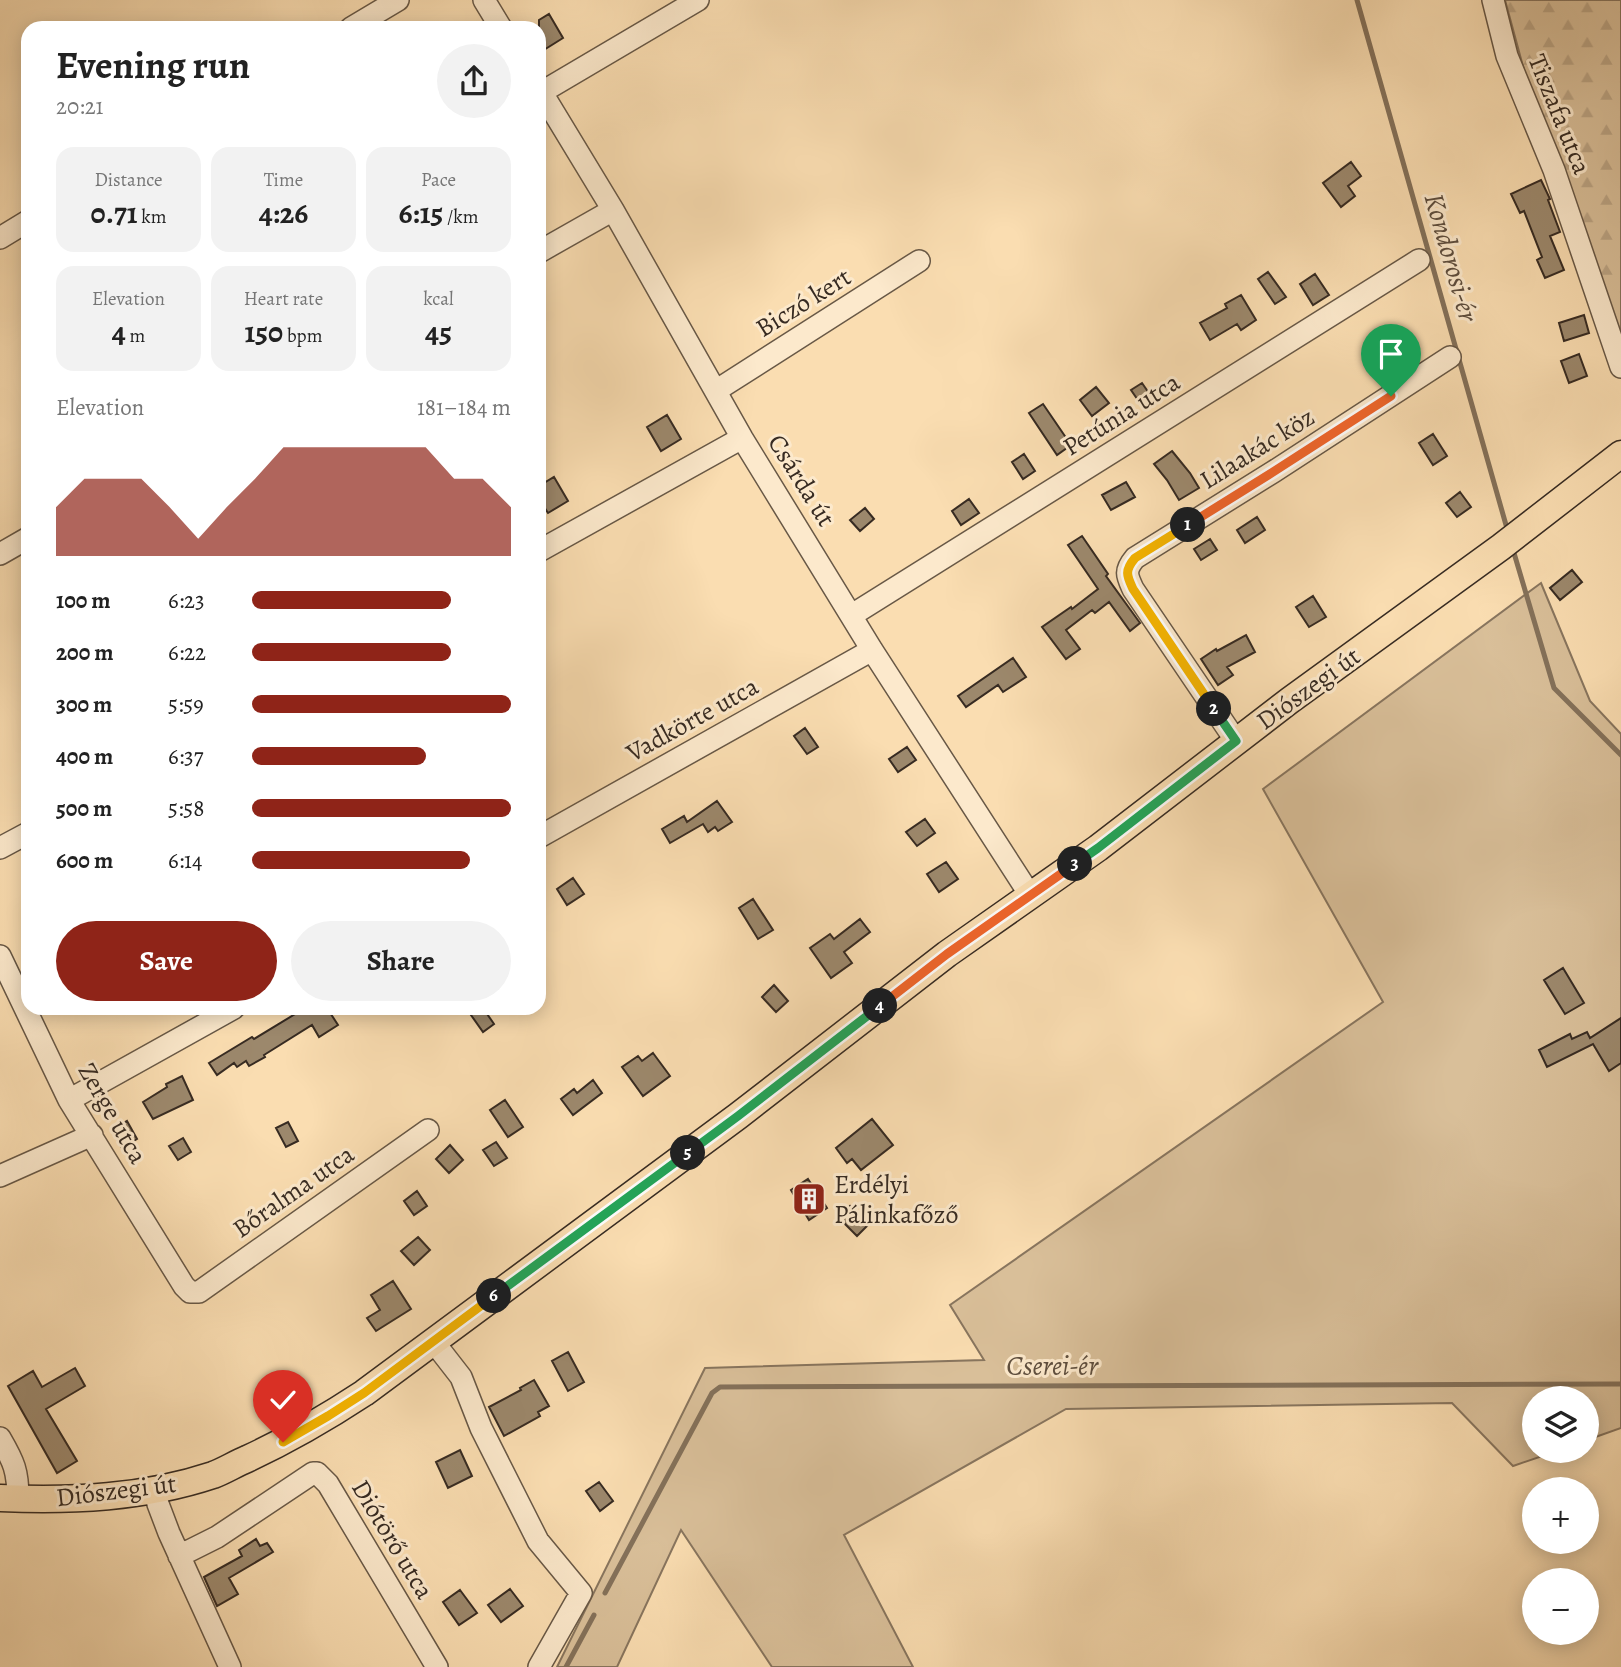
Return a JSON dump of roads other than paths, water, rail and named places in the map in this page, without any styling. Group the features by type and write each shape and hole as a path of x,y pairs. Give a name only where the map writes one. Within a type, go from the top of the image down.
{"main road":[{"name":"Diószegi út","path":"9,1498 88,1499 155,1491 214,1474 283,1442 364,1393 738,1116 947,954 1098,848 1236,741 1501,547 1620,456"}],"street":[{"path":"363,21 398,0"},
{"path":"484,0 497,21"},
{"path":"546,87 698,0"},
{"name":"Tiszafa utca","path":"1493,0 1507,56 1554,170 1621,367"},
{"name":"Csárda út","path":"546,100 613,210 742,438 873,650 1030,895"},
{"path":"546,248 613,210"},
{"path":"0,238 21,225"},
{"name":"Petúnia utca","path":"852,615 1419,260"},
{"name":"Biczó kert","path":"717,390 919,261"},
{"name":"Lilaakác köz","path":"1236,741 1133,589 1127,576 1128,566 1135,558 1450,357"},
{"path":"546,547 742,438"},
{"path":"0,554 21,542"},
{"name":"Vadkörte utca","path":"546,833 873,650"},
{"path":"0,848 21,836"},
{"name":"Zerge utca","path":"0,956 21,1000"},
{"name":"Zerge utca","path":"28,1015 69,1100 190,1292"},
{"path":"69,1100 221,1015"},
{"name":"Bőralma utca","path":"190,1292 199,1292 428,1130"},
{"path":"0,1176 92,1135"},
{"path":"433,1341 461,1377 481,1428 538,1541 581,1592 539,1667"},
{"path":"0,1438 13,1460 18,1477 9,1498"},
{"name":"Diótörő utca","path":"179,1556 217,1537 313,1473 317,1473 328,1484 436,1667"},
{"path":"155,1491 169,1533 230,1667"}],"waterway":[{"name":"Kondorosi-ér","path":"1357,0 1506,525"},
{"name":"Kondorosi-ér","path":"1514,553 1554,688 1621,755"},
{"name":"Cserei-ér","path":"605,1593 712,1393 720,1387 1621,1384"},
{"name":"Cserei-ér","path":"566,1667 594,1615"}],"place":[{"name":"Erdélyi Pálinkafőző","path":"809,1199"}]}
